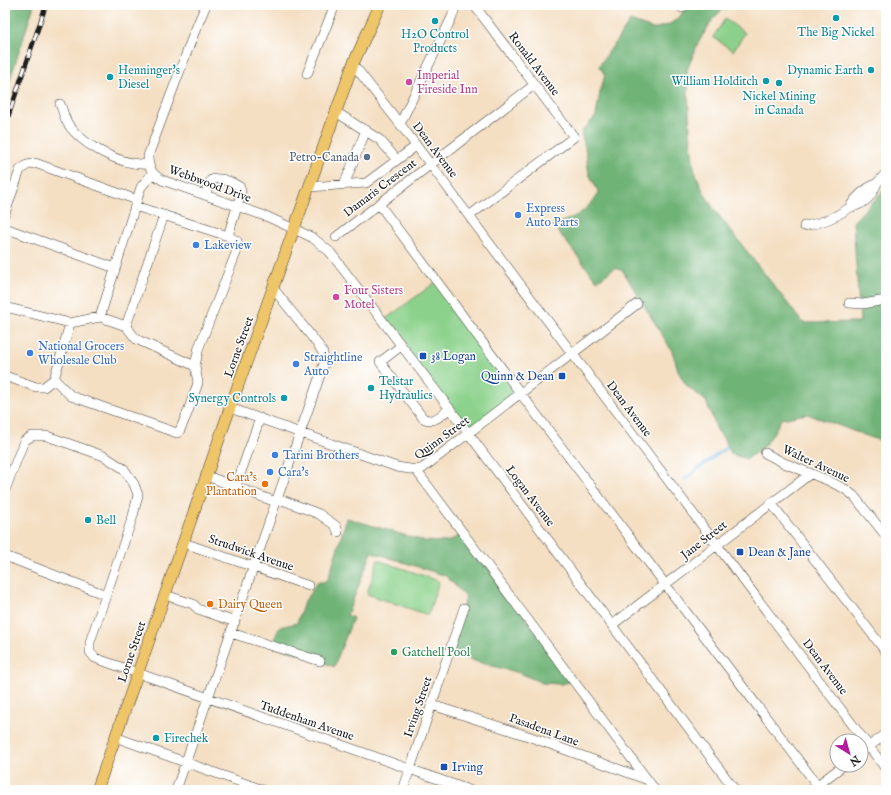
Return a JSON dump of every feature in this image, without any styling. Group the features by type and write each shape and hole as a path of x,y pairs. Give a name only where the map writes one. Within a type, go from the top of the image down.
{"main road":[{"name":"Lorne Street","path":"97,790 230,408 353,64 380,5"}],"street":[{"path":"60,104 67,123 77,134 91,144 110,156 137,165 148,164 148,156 194,32 206,5"},
{"path":"307,74 335,5"},
{"path":"400,124 452,18 456,5"},
{"name":"Ronald Avenue","path":"469,216 574,137 474,5"},
{"name":"Dean Avenue","path":"353,64 400,124 859,733"},
{"name":"Damaris Crescent","path":"336,237 534,85"},
{"path":"336,112 380,140 397,160"},
{"path":"344,185 366,130"},
{"path":"309,187 366,183 416,146"},
{"path":"5,213 20,170 26,165 35,163 164,215 228,236 237,241 238,248 199,347 195,366 198,383 187,414 180,430 177,433 71,396 54,379"},
{"name":"Webbwood Drive","path":"148,164 153,173 162,180 268,217 294,230"},
{"path":"100,317 141,187 153,173"},
{"path":"804,226 822,221 849,208 860,205 870,197 877,183 886,173"},
{"path":"205,195 211,180 216,178 223,179 240,187 241,192 228,236"},
{"path":"379,204 666,584 817,788 835,773"},
{"path":"126,326 164,215"},
{"path":"5,228 116,268"},
{"name":"Logan Avenue","path":"294,230 313,238 330,252 469,434 735,790"},
{"path":"176,790 324,364 324,358 319,346 273,288"},
{"path":"849,302 863,304 886,300"},
{"name":"Quinn Street","path":"230,408 397,467 416,470 423,468 469,434 637,304"},
{"path":"5,308 70,323 100,317 126,326 136,339 195,366"},
{"path":"5,376 36,387 44,387 54,379 70,323"},
{"path":"401,346 380,362 418,412 423,418 428,421 432,421 449,409"},
{"path":"236,486 260,418"},
{"path":"5,490 24,441 32,436 47,436 104,456 124,469 134,484 138,495 133,516 106,596 5,556"},
{"name":"Walter Avenue","path":"765,452 784,463 836,484 854,496 886,536"},
{"path":"416,470 655,790"},
{"name":"Jane Street","path":"612,625 810,474"},
{"path":"207,476 319,514 336,526 338,532"},
{"path":"771,503 886,652"},
{"name":"Strudwick Avenue","path":"184,543 309,586"},
{"path":"165,595 193,604 198,609 235,622"},
{"name":"Tuddenham Avenue","path":"106,596 90,642 90,652 95,658 468,790"},
{"name":"Irving Street","path":"403,790 464,608"},
{"path":"231,633 320,661"},
{"name":"Pasadena Lane","path":"432,704 528,736 648,780"},
{"path":"869,746 886,734"},
{"path":"115,737 263,790"},
{"name":"Dean Avenue","path":"869,746 886,768"}],"green space":[{"path":"5,5 34,5 5,95"},
{"path":"687,5 727,5 713,19 698,43 687,70 690,134 694,169 703,191 713,208 803,323 860,322 853,222 886,188 886,443 807,414 781,419 763,447 746,459 731,454 724,439 717,430 706,401 687,386 679,373 672,351 623,271 615,268 597,281 553,225 579,214 589,206 599,193 589,174 581,132 596,116 600,92 605,75 599,66 630,21 653,29 668,25 679,18"},
{"path":"725,19 745,33 733,51 713,37"},
{"path":"436,282 520,395 470,434 383,321"},
{"path":"347,518 424,541 447,542 463,534 573,681 561,684 542,683 520,673 448,653 466,597 446,576 372,552 347,615 353,618 334,667 321,661 271,645 280,627 297,623 304,602 317,582 323,582 328,579"},
{"path":"378,560 439,581 428,615 367,594"}],"waterway":[{"path":"685,479 727,447"}],"railway":[{"path":"5,126 46,5"}],"place":[{"name":"The Big Nickel","path":"836,18"},
{"name":"H2O Control Products","path":"435,21"},
{"name":"Dynamic Earth","path":"871,70"},
{"name":"Henninger's Diesel","path":"110,77"},
{"name":"William Holditch","path":"766,81"},
{"name":"Imperial Fireside Inn","path":"409,82"},
{"name":"Nickel Mining in Canada","path":"779,83"},
{"name":"Petro-Canada","path":"367,157"},
{"name":"Express Auto Parts","path":"518,215"},
{"name":"Lakeview","path":"196,245"},
{"name":"Four Sisters Motel","path":"336,297"},
{"name":"National Grocers Wholesale Club","path":"30,353"},
{"name":"38 Logan","path":"423,356"},
{"name":"Straightline Auto","path":"296,364"},
{"name":"Quinn & Dean","path":"562,376"},
{"name":"Telstar Hydraulics","path":"371,388"},
{"name":"Synergy Controls","path":"284,398"},
{"name":"Tarini Brothers","path":"275,455"},
{"name":"Cara's","path":"270,472"},
{"name":"Cara's Plantation","path":"265,484"},
{"name":"Bell","path":"88,520"},
{"name":"Dean & Jane","path":"740,552"},
{"name":"Dairy Queen","path":"210,604"},
{"name":"Gatchell Pool","path":"394,652"},
{"name":"Firechek","path":"156,738"},
{"name":"Irving","path":"444,767"}]}
